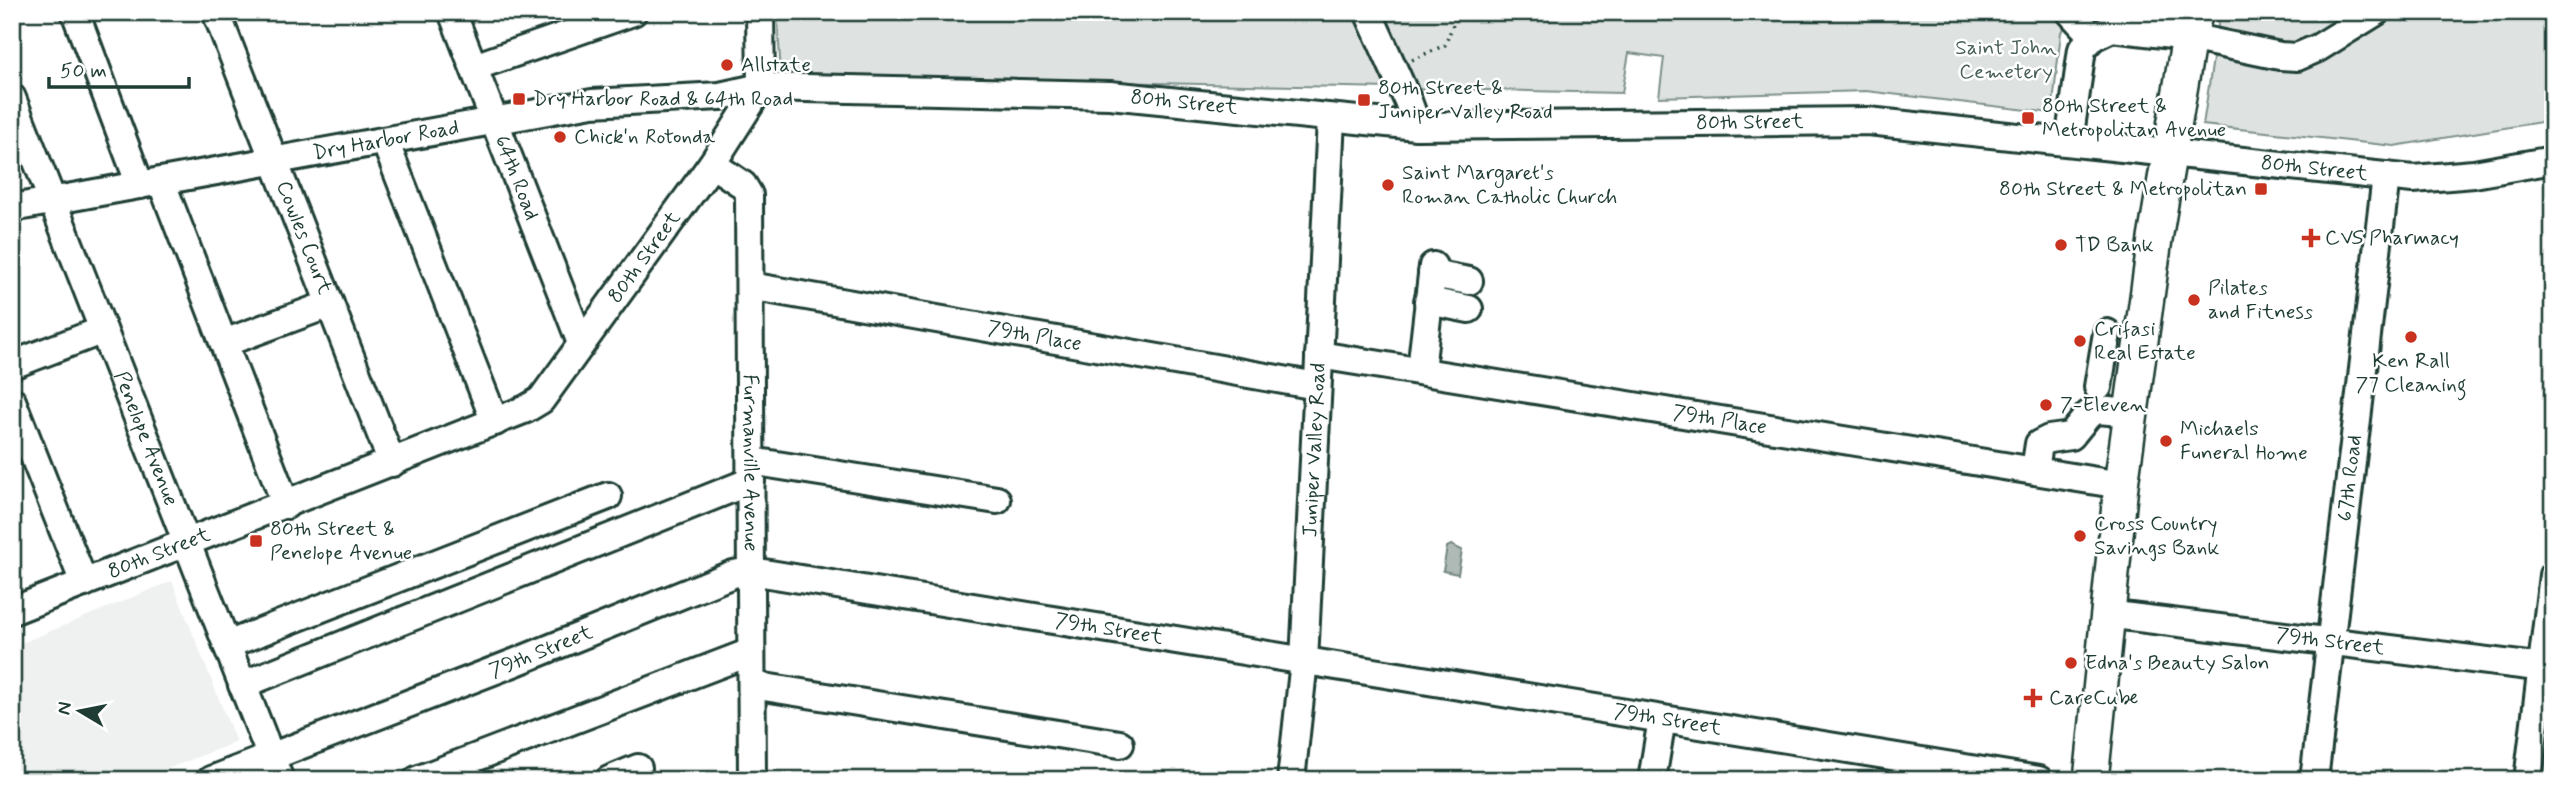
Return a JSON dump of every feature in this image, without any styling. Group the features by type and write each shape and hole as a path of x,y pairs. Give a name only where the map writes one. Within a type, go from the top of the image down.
{"main road":[{"path":"2091,780 2121,485 2191,21"}],"street":[{"path":"75,12 224,343 286,505"},
{"name":"Cowles Court","path":"216,12 392,463"},
{"name":"64th Road","path":"452,12 581,343"},
{"path":"474,67 633,12"},
{"path":"760,12 761,87"},
{"path":"1368,12 1417,126"},
{"path":"2070,12 2093,37"},
{"path":"2070,142 2082,49 2093,37 2112,28 2191,21 2280,56 2297,57 2318,48 2376,12"},
{"name":"Dry Harbor Road","path":"12,208 592,103 720,96 761,87"},
{"name":"80th Street","path":"12,611 495,422 541,400 712,164 761,87 1110,94 1417,126 1868,121 2413,179 2448,178 2553,160"},
{"name":"Penelope Avenue","path":"14,108 275,768"},
{"name":"Juniper Valley Road","path":"1291,780 1304,661 1331,119"},
{"path":"385,141 495,422"},
{"name":"Furmanville Avenue","path":"712,164 743,185 749,195 752,780"},
{"name":"67th Road","path":"2314,780 2386,176"},
{"path":"1421,370 1432,270 1469,281"},
{"name":"79th Place","path":"750,286 1317,386"},
{"path":"1428,301 1469,309"},
{"path":"224,343 330,304"},
{"path":"12,365 103,330"},
{"path":"2107,333 2100,375 2137,368"},
{"name":"79th Place","path":"1319,355 2121,485"},
{"path":"12,401 84,583"},
{"path":"2035,470 2039,444 2043,441 2071,436 2089,414 2098,410 2131,413"},
{"path":"242,685 751,471 997,500"},
{"path":"227,645 608,496"},
{"name":"79th Street","path":"211,780 275,768 516,662 733,574 751,571 2039,780"},
{"path":"2528,780 2547,669 2553,575"},
{"name":"79th Street","path":"2106,614 2547,669"},
{"path":"417,780 751,652"},
{"path":"752,685 1119,744"},
{"path":"1652,780 1662,719"},
{"path":"609,780 638,768"}],"path":[{"path":"1393,69 1445,45 1458,12"}],"shaded area":[{"path":"1451,545 1462,550 1458,574 1443,571 1447,547"},
{"path":"172,581 236,742 139,780 12,780 12,647"}],"green space":[{"name":"Saint John Cemetery","path":"777,12 2080,12 2061,32 2052,113 1866,91 1659,97 1664,58 1629,53 1622,93 781,75"},
{"path":"2220,12 2553,12 2553,120 2394,146 2203,125"}],"place":[{"name":"Allstate","path":"727,65"},
{"name":"Dry Harbor Road & 64th Road","path":"519,99"},
{"name":"80th Street & Juniper Valley Road","path":"1364,100"},
{"name":"80th Street & Metropolitan Avenue","path":"2028,118"},
{"name":"Chick'n Rotonda","path":"560,137"},
{"name":"Saint Margaret's Roman Catholic Church","path":"1388,185"},
{"name":"80th Street & Metropolitan","path":"2261,189"},
{"name":"CVS Pharmacy","path":"2311,238"},
{"name":"TD Bank","path":"2061,245"},
{"name":"Pilates and Fitness","path":"2194,300"},
{"name":"Ken Rall 77 Cleaning","path":"2411,337"},
{"name":"Crifasi Real Estate","path":"2080,341"},
{"name":"7-Eleven","path":"2046,405"},
{"name":"Michaels Funeral Home","path":"2166,441"},
{"name":"Cross Country Savings Bank","path":"2080,536"},
{"name":"80th Street & Penelope Avenue","path":"256,541"},
{"name":"Edna's Beauty Salon","path":"2071,663"},
{"name":"CareCube","path":"2033,698"}]}
